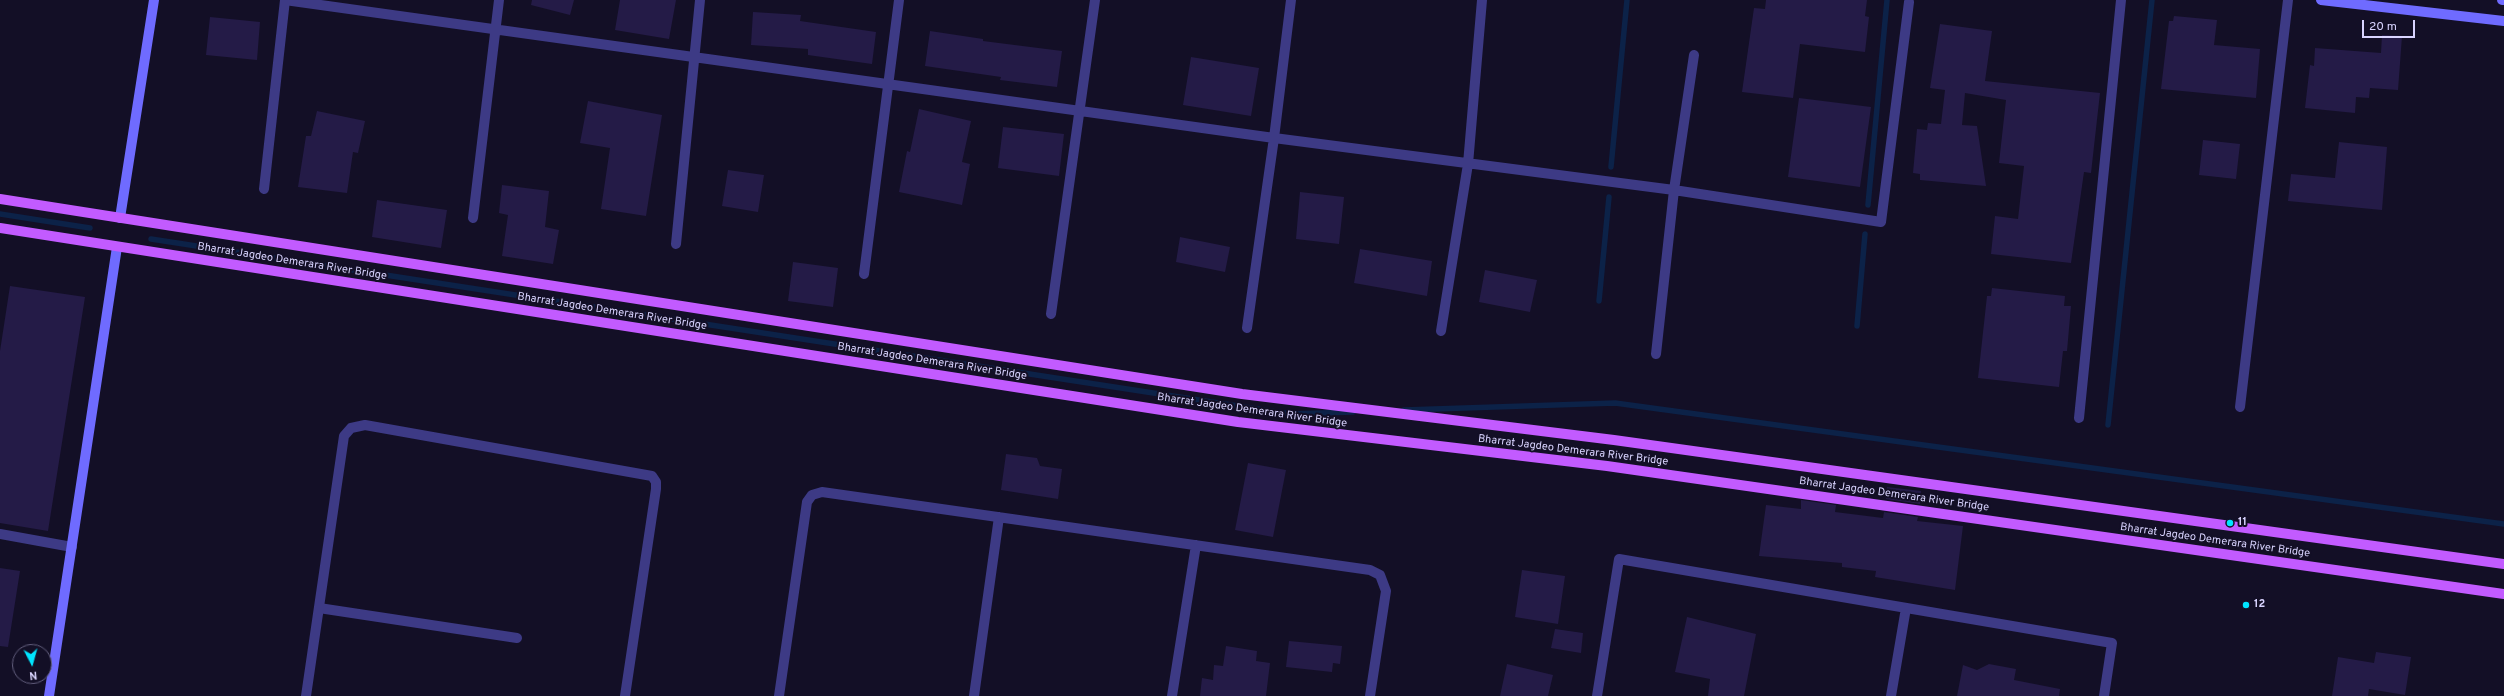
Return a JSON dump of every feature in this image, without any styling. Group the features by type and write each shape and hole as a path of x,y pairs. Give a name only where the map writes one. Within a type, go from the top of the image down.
{"main road":[{"name":"Bharrat Jagdeo Demerara River Bridge","path":"0,198 1242,394 1614,440 2504,564"},
{"name":"Bharrat Jagdeo Demerara River Bridge","path":"0,228 1238,422 1608,466 2504,594"}],"street":[{"path":"120,218 154,0"},
{"path":"264,189 285,0 1274,138 1674,190 1881,222 1909,2"},
{"path":"473,218 499,0"},
{"path":"676,244 693,58 700,0"},
{"path":"864,274 899,0"},
{"path":"1051,314 1078,111 1095,0"},
{"path":"1247,328 1274,138 1291,0"},
{"path":"1441,331 1468,164 1482,0"},
{"path":"2079,418 2121,0"},
{"path":"2240,407 2288,0"},
{"path":"2321,0 2504,21"},
{"path":"1656,354 1674,190 1694,54"},
{"path":"49,696 117,247"},
{"path":"306,696 344,436 351,428 364,426 652,476 656,482 656,490 625,696"},
{"path":"779,696 807,502 812,495 822,492 1370,570 1380,575 1386,591 1370,696"},
{"path":"974,696 999,518"},
{"path":"0,534 72,547"},
{"path":"1172,696 1196,545"},
{"path":"1597,696 1619,559 2112,643 2104,696"},
{"path":"319,608 517,638"},
{"path":"1891,696 1906,608"}],"building":[{"path":"532,0 574,0 570,15 531,5"},
{"path":"620,0 676,0 669,39 615,30"},
{"path":"1766,0 1867,0 1865,16 1869,17 1865,52 1800,44 1793,98 1742,92 1754,8 1765,9"},
{"path":"753,12 801,15 800,21 876,32 872,64 808,55 808,49 751,45"},
{"path":"2174,16 2217,20 2214,45 2260,49 2256,98 2161,89 2169,21 2173,21"},
{"path":"210,17 260,22 257,60 206,55"},
{"path":"1940,24 1992,31 1985,81 2100,93 2091,173 2084,172 2071,263 1991,254 1995,216 2018,219 2024,166 1999,163 2006,100 1965,93 1962,125 1977,126 1986,186 1920,180 1920,174 1913,173 1917,129 1927,130 1928,123 1941,124 1945,90 1930,88"},
{"path":"930,31 983,39 983,41 1062,51 1057,87 1000,80 1001,77 925,66"},
{"path":"2382,35 2402,36 2398,90 2370,88 2369,98 2356,97 2355,113 2305,108 2310,65 2314,66 2315,48 2381,53"},
{"path":"1191,57 1259,68 1251,116 1183,105"},
{"path":"1799,98 1871,107 1860,187 1788,177"},
{"path":"588,101 662,115 646,216 601,209 610,148 580,143"},
{"path":"919,109 971,121 962,162 970,164 962,205 899,192 907,151 910,152"},
{"path":"317,111 365,121 358,153 353,152 347,193 298,187 306,136 311,136"},
{"path":"1003,127 1064,134 1059,176 998,168"},
{"path":"2203,140 2240,144 2236,179 2199,175"},
{"path":"2339,142 2387,147 2382,210 2288,201 2291,174 2335,178"},
{"path":"728,170 764,175 758,212 722,206"},
{"path":"502,185 549,191 545,227 559,230 553,264 502,256 508,215 499,213"},
{"path":"1300,192 1344,197 1339,244 1296,239"},
{"path":"377,200 447,210 441,248 372,237"},
{"path":"1180,237 1230,247 1225,272 1176,262"},
{"path":"1360,249 1432,261 1427,296 1354,283"},
{"path":"793,262 838,268 833,307 788,301"},
{"path":"1485,270 1537,280 1530,312 1479,302"},
{"path":"10,286 85,297 48,531 0,523 0,351"},
{"path":"1992,288 2065,296 2064,306 2071,306 2067,351 2063,351 2059,387 1978,378 1987,296 1991,296"},
{"path":"1006,454 1037,458 1040,466 1062,469 1058,499 1001,490"},
{"path":"1248,463 1286,470 1273,537 1235,530"},
{"path":"1887,487 1921,491 1920,504 1886,499"},
{"path":"1801,500 1836,505 1835,512 1883,518 1884,512 1918,517 1917,521 1963,526 1955,590 1875,577 1876,571 1842,567 1842,563 1759,556 1766,505 1801,509"},
{"path":"0,568 20,571 8,647 0,646"},
{"path":"1522,570 1565,576 1558,624 1515,617"},
{"path":"1687,617 1756,634 1744,696 1708,696 1710,679 1675,672"},
{"path":"1555,629 1583,633 1581,653 1551,648"},
{"path":"1289,641 1342,646 1340,664 1333,663 1332,672 1286,667"},
{"path":"1226,646 1257,651 1256,661 1270,663 1266,696 1200,696 1202,678 1213,680 1214,665 1223,666"},
{"path":"2376,652 2411,657 2405,695 2369,689 2368,696 2332,696 2338,657 2374,663"},
{"path":"1507,664 1553,675 1548,696 1500,696"},
{"path":"1989,664 2016,669 2014,680 2060,689 2059,696 1957,696 1963,665 1977,670"}],"waterway":[{"path":"1611,167 1627,0"},
{"path":"1868,205 1887,0"},
{"path":"2108,425 2152,0"},
{"path":"1599,301 1609,197"},
{"path":"0,214 90,228"},
{"path":"1857,326 1865,234"},
{"path":"151,239 1290,414 1353,412"},
{"path":"1404,410 1615,403 2504,524"}],"place":[{"name":"11","path":"2230,523"},
{"name":"12","path":"2246,605"}]}
